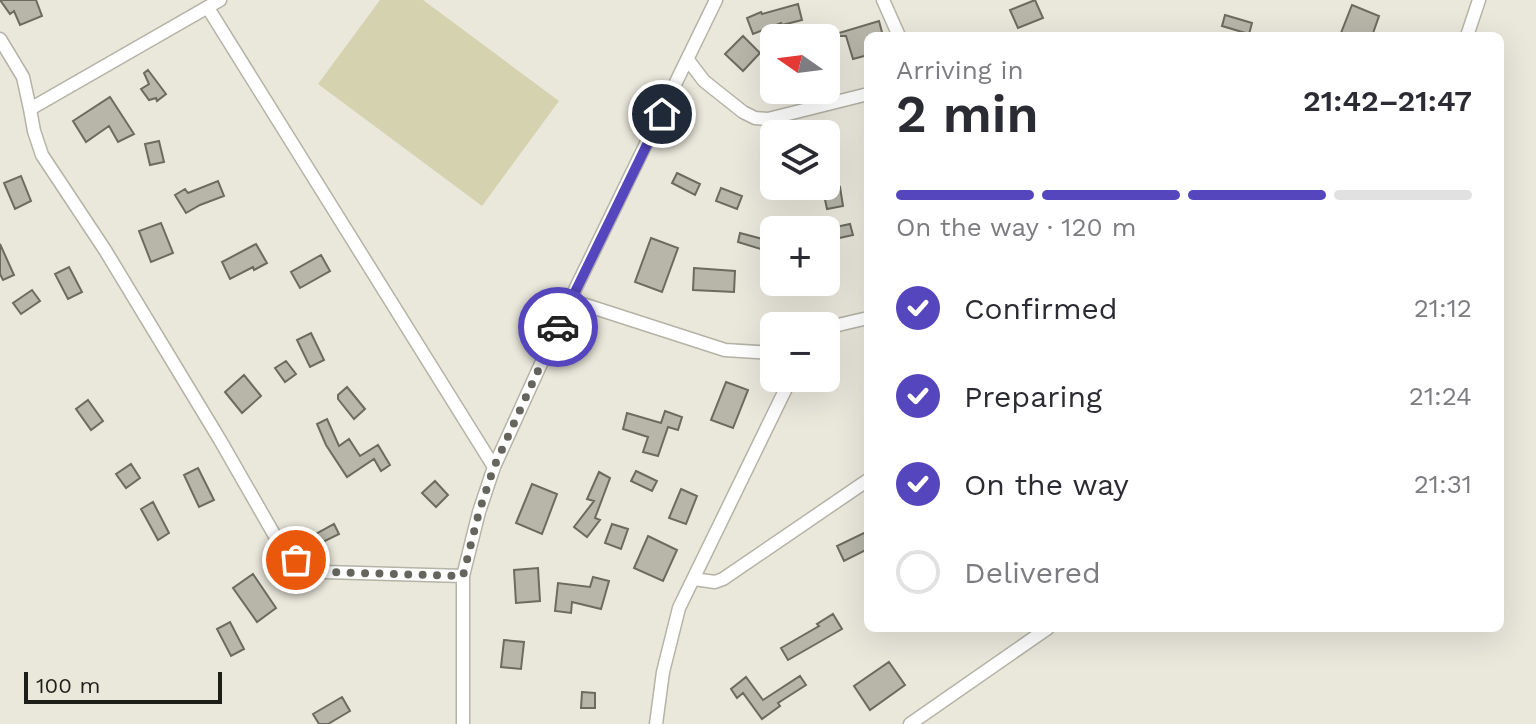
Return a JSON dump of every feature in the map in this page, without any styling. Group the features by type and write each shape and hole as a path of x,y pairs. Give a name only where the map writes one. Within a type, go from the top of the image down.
{"street":[{"path":"30,109 220,0"},
{"path":"463,724 463,576 494,467 570,300 716,0"},
{"path":"883,0 897,32"},
{"path":"1468,32 1479,0"},
{"path":"208,8 494,467"},
{"path":"0,39 23,77 42,155 105,250 287,553 310,569 325,572 463,576"},
{"path":"688,60 704,81 755,118 768,119 864,95"},
{"path":"570,300 725,350 760,352"},
{"path":"840,325 864,319"},
{"path":"656,724 663,672 679,608 784,392"},
{"path":"694,579 715,582 723,579 864,483"},
{"path":"910,724 1042,632"}],"shaded area":[{"path":"380,0 423,0 559,101 482,206 318,84"}],"building":[{"path":"0,0 36,0 42,16 20,25 14,11 10,14"},
{"path":"1035,0 1043,18 1018,28 1010,10"},
{"path":"798,4 802,20 786,24 760,24 760,31 753,34 747,18"},
{"path":"1352,5 1379,16 1373,32 1341,32"},
{"path":"1225,15 1252,23 1250,32 1222,26"},
{"path":"879,21 882,32 864,32 864,56 853,59 846,36 840,36 840,33"},
{"path":"743,36 760,53 743,71 725,54"},
{"path":"148,70 166,94 157,101 156,98 149,100 141,89 149,84 144,73"},
{"path":"110,97 134,134 118,142 109,126 86,142 73,121"},
{"path":"159,141 164,162 150,165 145,144"},
{"path":"677,173 700,184 695,195 672,183"},
{"path":"21,176 31,201 15,209 4,183"},
{"path":"218,181 224,196 186,213 175,195 185,189 188,193"},
{"path":"840,187 843,206 827,209 825,200 840,200"},
{"path":"721,188 742,196 737,209 716,201"},
{"path":"161,223 173,253 151,262 139,231"},
{"path":"850,224 853,235 840,238 840,226"},
{"path":"740,233 760,238 760,249 738,242"},
{"path":"651,238 678,248 662,292 635,282"},
{"path":"0,244 14,275 3,280 0,274"},
{"path":"256,244 267,263 230,279 222,262"},
{"path":"321,255 330,271 300,288 291,272"},
{"path":"69,267 82,292 68,299 55,274"},
{"path":"694,268 735,271 734,292 693,290"},
{"path":"32,290 40,301 21,314 13,303"},
{"path":"311,333 324,360 310,367 297,340"},
{"path":"286,361 296,374 285,382 275,368"},
{"path":"244,375 261,396 242,413 225,392"},
{"path":"726,382 748,390 733,428 711,420"},
{"path":"347,387 365,409 354,419 338,399"},
{"path":"88,400 103,421 91,430 76,409"},
{"path":"665,411 682,417 678,430 668,427 658,456 643,452 648,437 623,429 627,413 661,423"},
{"path":"327,419 339,446 349,439 360,456 378,445 390,465 381,471 374,459 347,477 326,445 317,424"},
{"path":"131,464 140,478 126,488 116,474"},
{"path":"198,468 214,500 199,507 184,475"},
{"path":"636,471 657,481 652,491 631,481"},
{"path":"599,472 610,478 595,518 600,520 587,537 574,527 594,501 587,499"},
{"path":"435,481 448,495 436,507 422,493"},
{"path":"532,484 557,494 542,534 516,523"},
{"path":"681,489 697,496 686,524 669,518"},
{"path":"153,502 169,533 158,540 141,509"},
{"path":"334,524 339,534 321,543 316,534"},
{"path":"612,524 628,529 621,549 605,543"},
{"path":"864,533 864,551 844,561 837,546"},
{"path":"648,536 677,550 663,581 634,568"},
{"path":"538,568 540,601 516,603 514,570"},
{"path":"253,574 276,608 257,622 233,588"},
{"path":"593,577 609,581 601,609 572,602 571,613 555,611 558,583 590,587"},
{"path":"833,614 842,629 788,660 781,648"},
{"path":"230,622 244,649 231,656 217,629"},
{"path":"504,640 524,642 521,669 501,667"},
{"path":"889,662 905,685 870,710 854,686"},
{"path":"800,676 806,685 778,703 780,706 762,719 743,693 737,698 731,689 746,677 763,700"},
{"path":"582,692 595,693 595,708 581,708"},
{"path":"342,697 350,711 328,724 319,724 313,714"}],"way so far":[{"path":"296,560 310,569 325,572 463,576 494,467 558,327"}],"route":[{"path":"558,327 662,114"}]}
